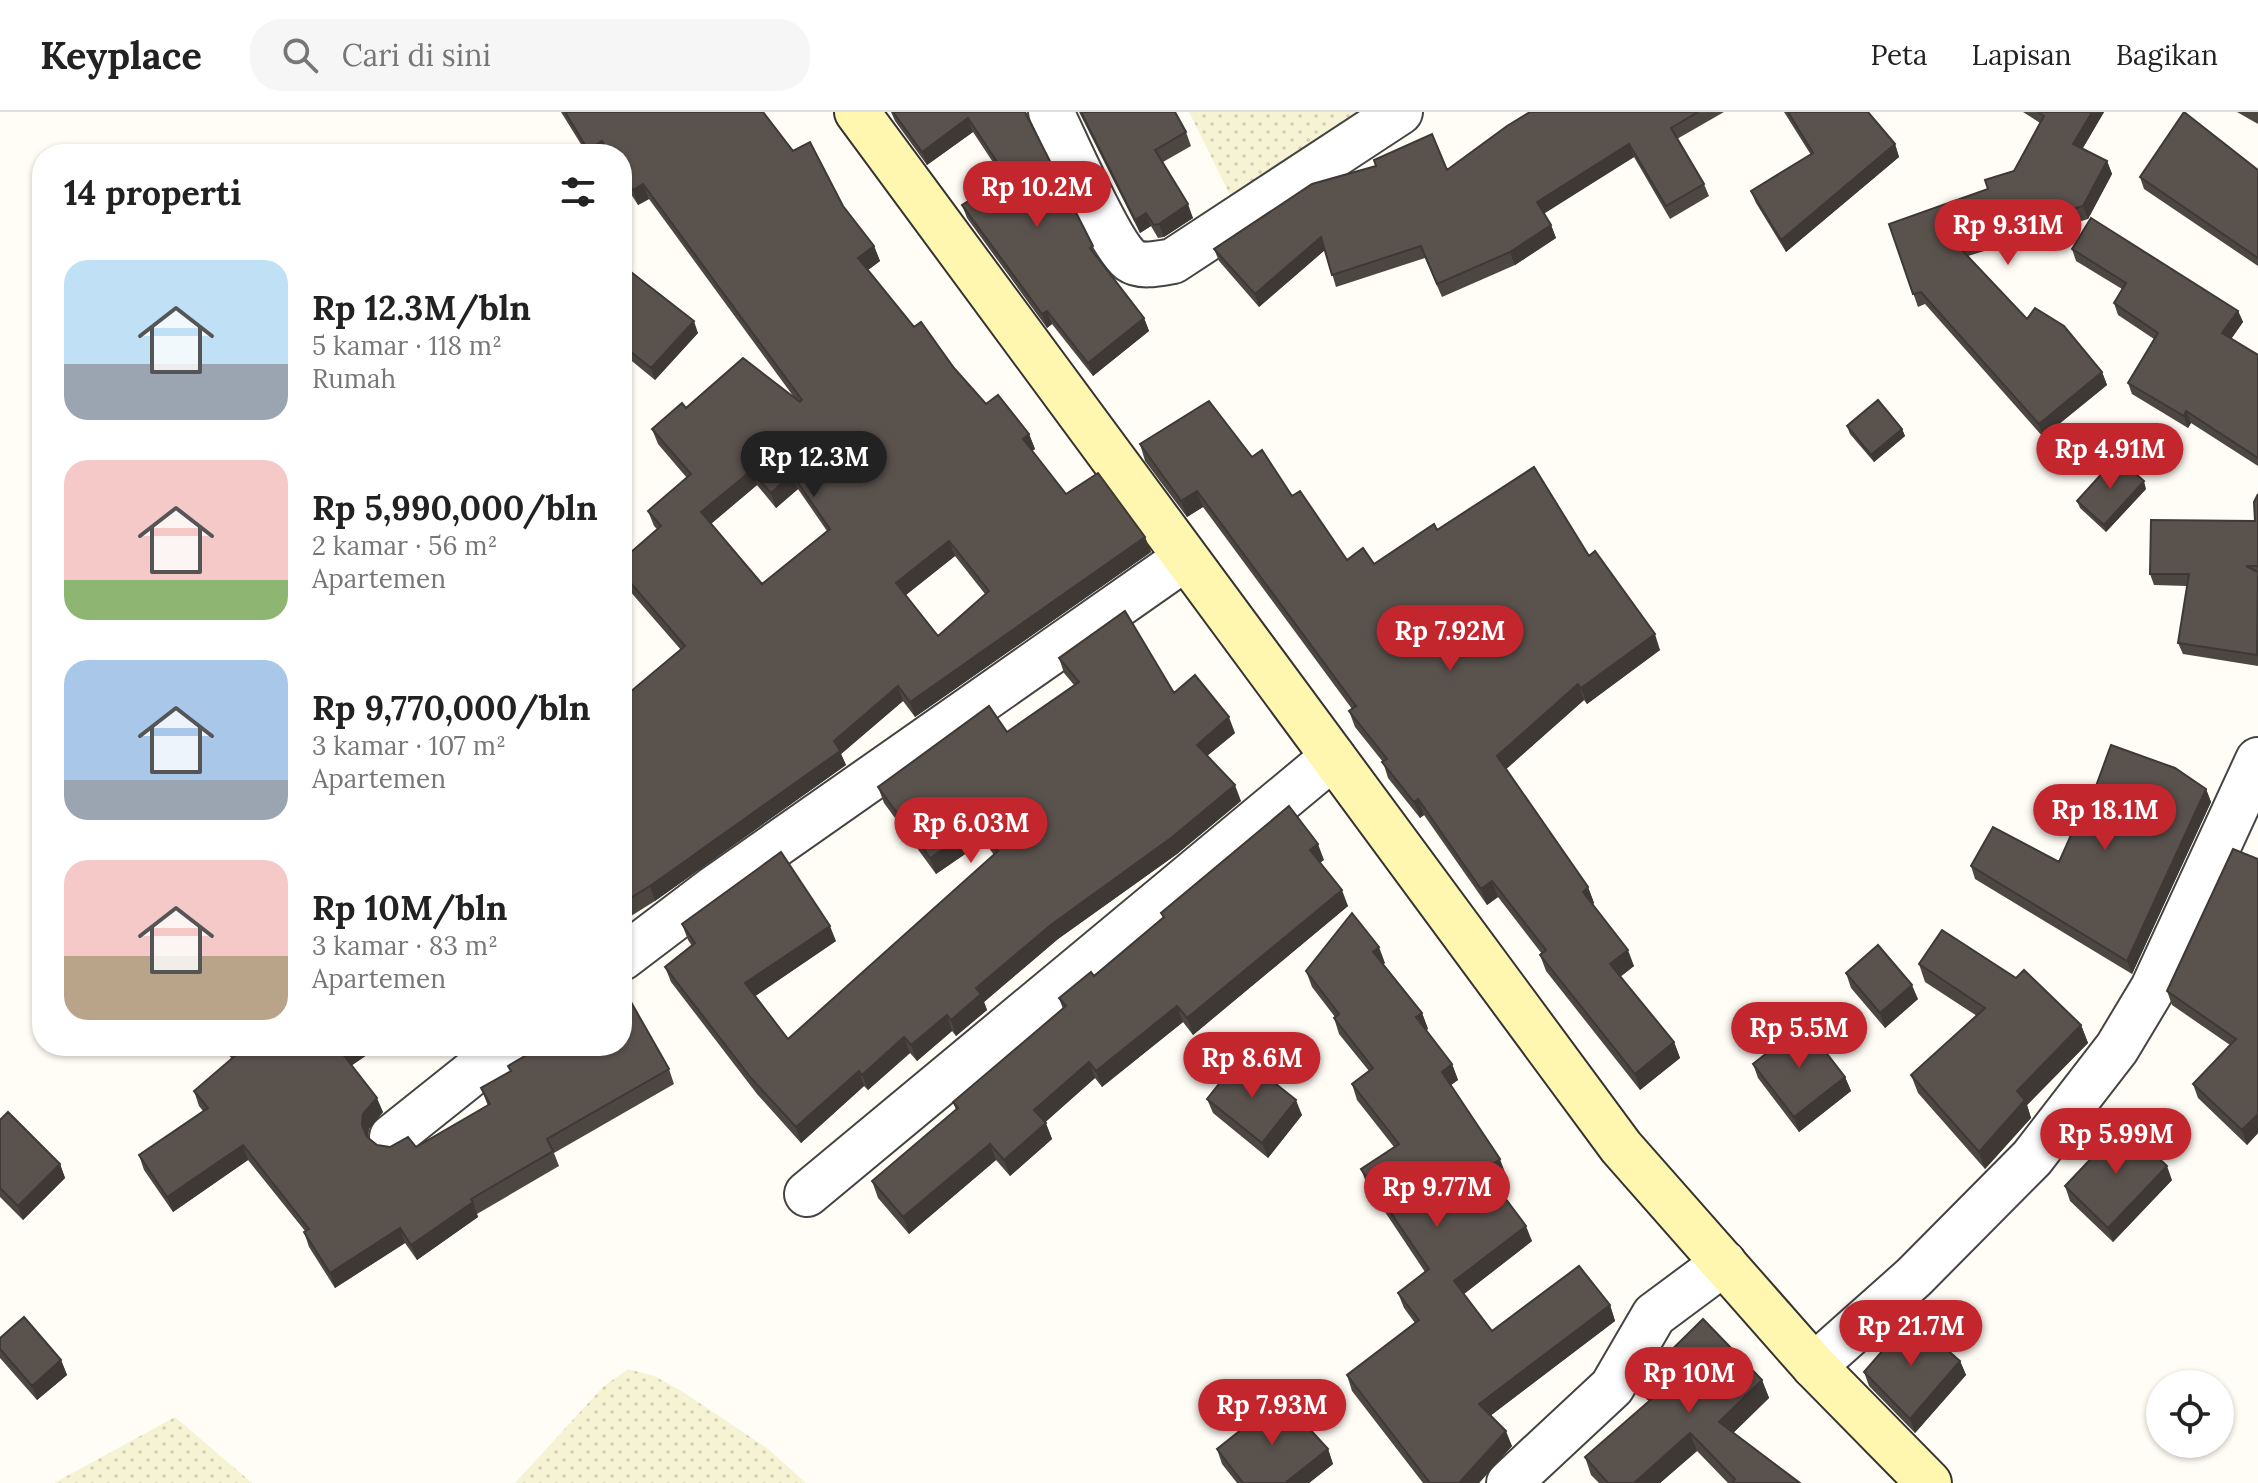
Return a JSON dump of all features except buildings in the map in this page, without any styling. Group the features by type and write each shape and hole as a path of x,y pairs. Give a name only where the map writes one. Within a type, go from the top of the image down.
{"main road":[{"path":"857,112 1621,1147 1814,1366 1929,1483"}],"street":[{"path":"1051,112 1115,241 1131,260 1148,264 1173,261 1400,112"},
{"path":"632,950 713,889 1184,559"},
{"path":"807,1194 1333,757"},
{"path":"1814,1366 1914,1277 2032,1158 2117,1048 2153,988 2258,760"},
{"path":"392,1137 493,1056"},
{"path":"1509,1483 1612,1387 1654,1315 1724,1263"}],"shaded area":[{"path":"1189,112 1366,112 1232,199"},
{"path":"628,1369 654,1376 680,1390 768,1449 806,1483 515,1483 603,1387"},
{"path":"175,1417 252,1483 54,1483 89,1464"}]}
